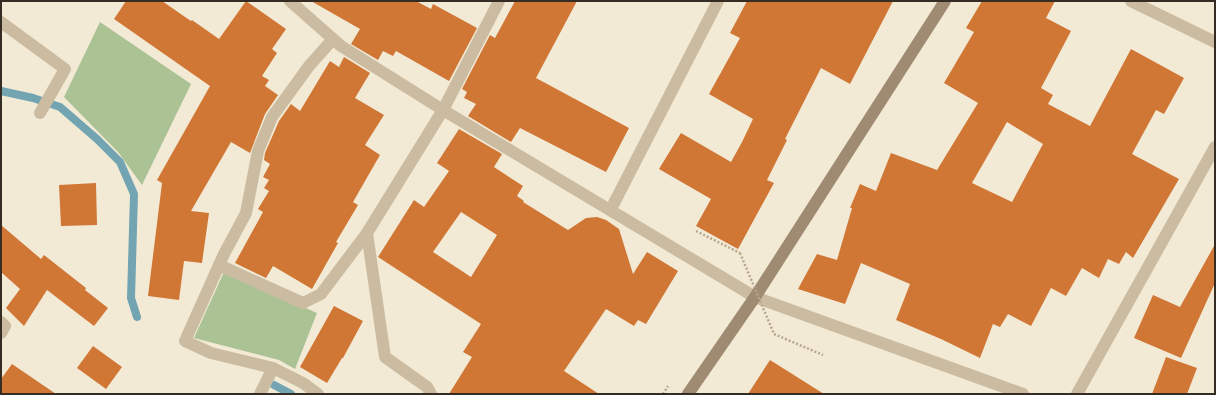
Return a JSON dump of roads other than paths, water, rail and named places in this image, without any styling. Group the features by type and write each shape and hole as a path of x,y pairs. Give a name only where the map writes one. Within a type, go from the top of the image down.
{"street":[{"path":"290,1 341,46 443,110 611,209 755,297 1023,394"},
{"path":"219,265 303,304 321,294 367,233 443,110 499,1"},
{"path":"611,209 718,1"},
{"path":"688,394 755,297 945,1"},
{"path":"1131,1 1215,42"},
{"path":"1,22 65,69 40,113"},
{"path":"318,394 303,383 272,368 211,353 185,341 219,265 246,213 258,151 272,117 310,66 333,39"},
{"path":"1077,394 1215,147"},
{"path":"367,233 385,357 427,387 431,394"},
{"path":"1,322 5,326 1,333"},
{"path":"260,394 272,368"}],"waterway":[{"path":"1,91 33,98 60,107 97,139 120,162 134,194 131,298 137,317"},
{"path":"274,385 291,394"}]}
